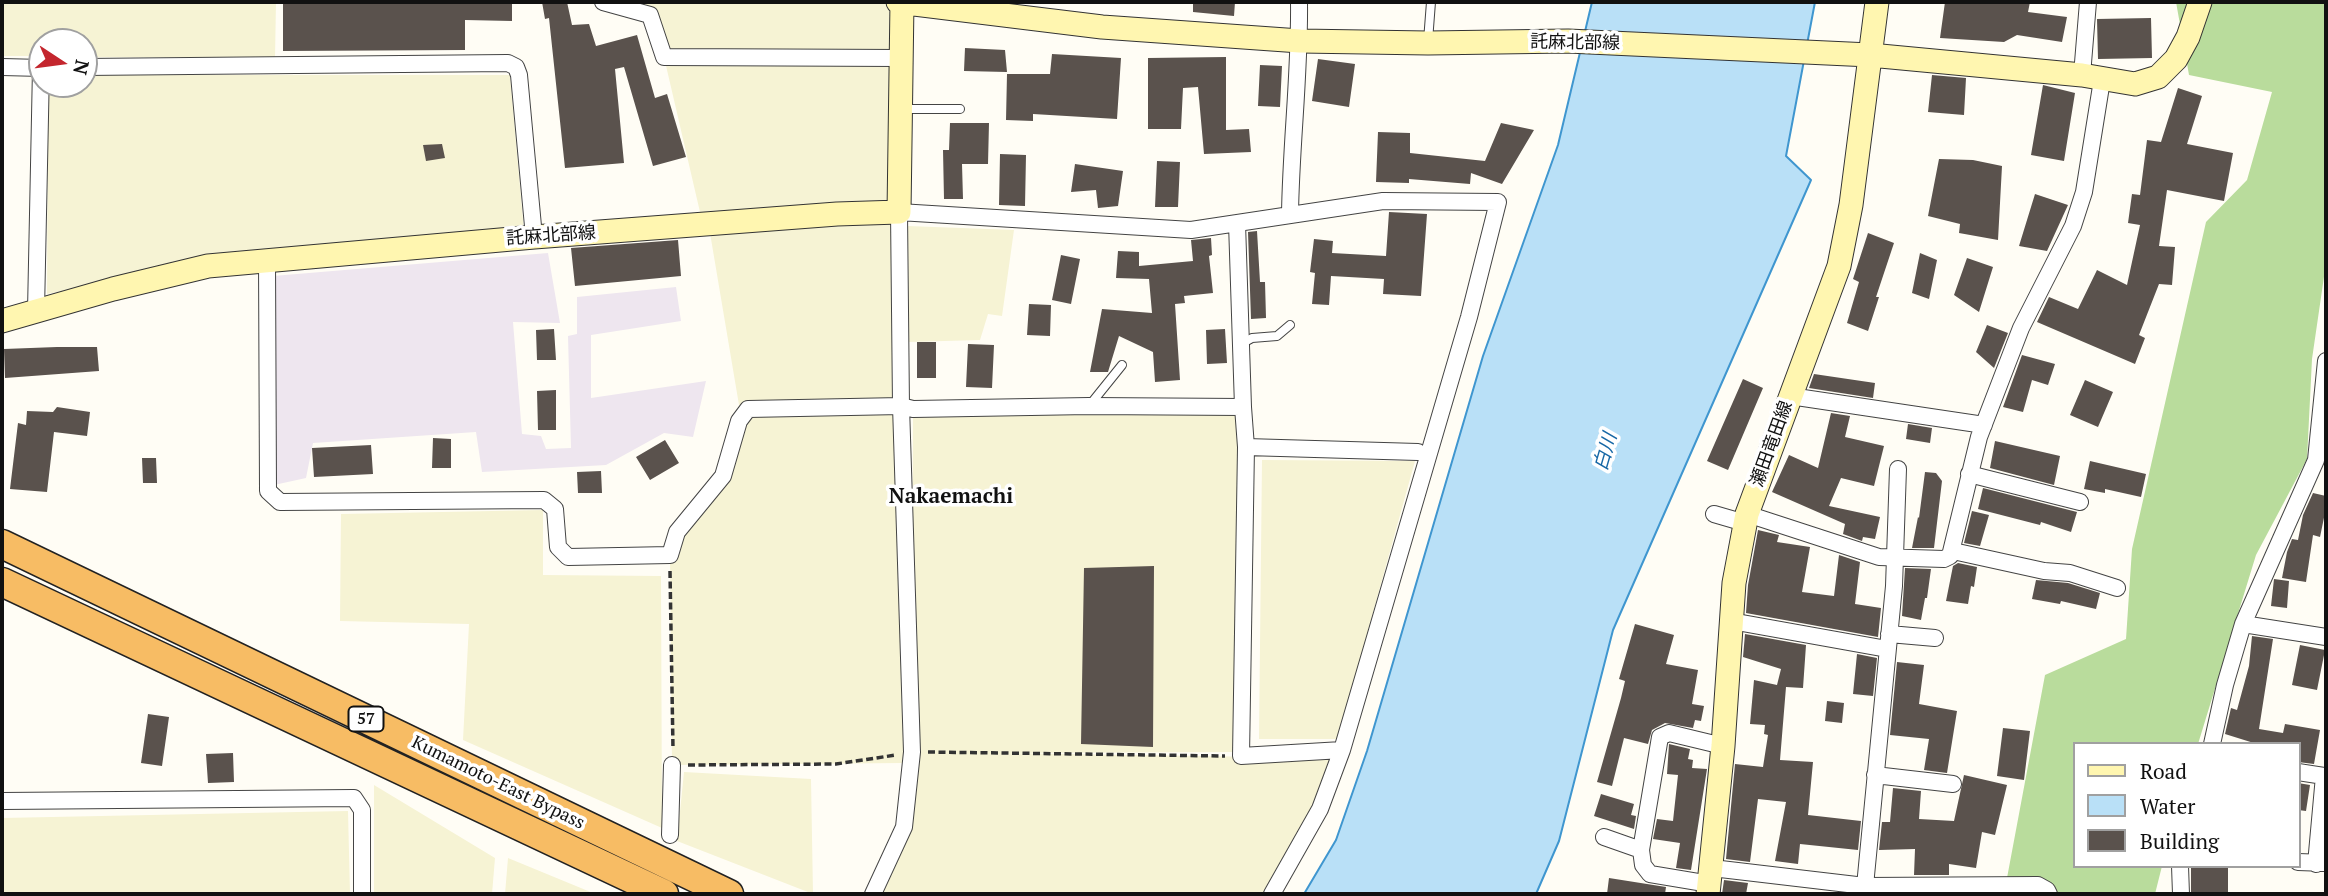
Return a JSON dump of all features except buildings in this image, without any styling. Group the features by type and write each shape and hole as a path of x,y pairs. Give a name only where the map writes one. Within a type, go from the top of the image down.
{"highway":[{"name":"Kumamoto-East Bypass","path":"2,544 729,894"},
{"name":"Kumamoto-East Bypass","path":"2,582 664,894"}],"main road":[{"name":"託麻北部線","path":"2,321 113,289 208,267 534,237 836,214 899,212 901,2 1102,27 1300,41 1568,41 1870,55 2135,84 2158,77 2176,59 2188,37 2200,2"},
{"name":"瀬田竜田線","path":"1710,882 1734,583 1746,518 1839,266 1851,205 1877,2"}],"street":[{"path":"603,2 650,15 664,57 900,58"},
{"path":"1290,214 1300,41 1299,2"},
{"path":"1714,514 1746,518 1879,557 1947,559 1953,551 1969,474 1984,425 2021,328 2073,226 2084,192 2092,78 2088,2"},
{"path":"98,67 508,63 516,67 519,75 534,237"},
{"path":"2,67 28,68"},
{"path":"36,311 40,98"},
{"path":"873,894 904,827 912,752 901,406 899,212 1191,230 1383,201 1498,202 1469,317 1342,750 1320,809 1272,894"},
{"path":"1237,223 1246,447 1241,756 1342,750"},
{"path":"267,260 268,491 280,502 544,500 555,509 558,547 568,557 670,555 677,532 723,476 739,421 748,409 1089,405 1243,407"},
{"path":"2211,742 2224,685 2243,624 2321,460 2326,361"},
{"path":"1790,396 1984,425"},
{"path":"1246,447 1418,452"},
{"path":"1865,886 1894,586 1898,469"},
{"path":"1969,474 2080,502"},
{"path":"1953,551 2044,571 2070,573 2117,588"},
{"path":"1731,621 1888,641 1935,638"},
{"path":"2243,624 2326,637"},
{"path":"1723,746 1669,733 1660,737 1641,850 1643,865 1650,874 1710,882 1833,889 1865,886 2038,885 2048,890 2049,894"},
{"path":"670,835 672,765"},
{"path":"2300,772 2324,776 2321,864 2300,862"},
{"path":"1875,775 1953,784"},
{"path":"2,801 354,798 362,810 362,894"},
{"path":"1604,836 1641,850"},
{"path":"2180,868 2181,894"}],"lane":[{"path":"1428,43 1431,2"},
{"path":"899,109 960,109"},
{"path":"1241,344 1252,338 1278,336 1290,324"},
{"path":"1089,405 1122,365"}],"path":[{"path":"670,555 672,765 836,764 912,752 1241,756"}],"shaded area":[{"path":"2,2 276,2 275,58 98,57 98,28 28,28 28,56 2,56"},
{"path":"603,2 902,2 899,212 703,225 664,57 650,15"},
{"path":"98,75 510,75 524,231 251,253 47,294 48,98 98,98"},
{"path":"894,218 894,402 739,405 710,233"},
{"path":"908,226 1014,230 1002,316 988,314 980,340 909,342"},
{"path":"548,253 560,323 513,322 522,434 541,436 546,449 571,448 568,336 577,334 577,297 676,287 681,321 591,335 591,398 706,381 693,437 664,433 606,465 482,472 476,432 313,443 306,478 274,485 273,276"},
{"path":"901,407 904,763 672,765 670,555 723,476 748,409"},
{"path":"913,409 1243,410 1242,752 1000,753 1331,758 1320,809 1273,894 879,894 904,827 912,752"},
{"path":"1262,460 1415,461 1338,739 1259,739"},
{"path":"543,510 543,575 661,576 662,828 463,740 469,624 340,621 341,514"},
{"path":"684,772 811,779 813,894 677,841"},
{"path":"374,785 495,858 492,894 374,894"},
{"path":"348,811 350,894 2,894 2,818"},
{"path":"508,858 593,893 596,894 505,894"}],"green space":[{"path":"2176,2 2326,2 2326,263 2312,359 2307,459 2256,555 2199,742 2072,742 2072,868 2162,868 2155,894 2004,894 2045,675 2126,639 2132,549 2206,222 2247,180 2272,92 2189,75"}],"water":[{"name":"白川","path":"1592,2 1815,2 1786,156 1811,180 1613,630 1559,841 1536,894 1304,894 1336,840 1367,751 1483,356 1558,145"}],"district":[{"name":"Nakaemachi","path":"951,497"}]}
